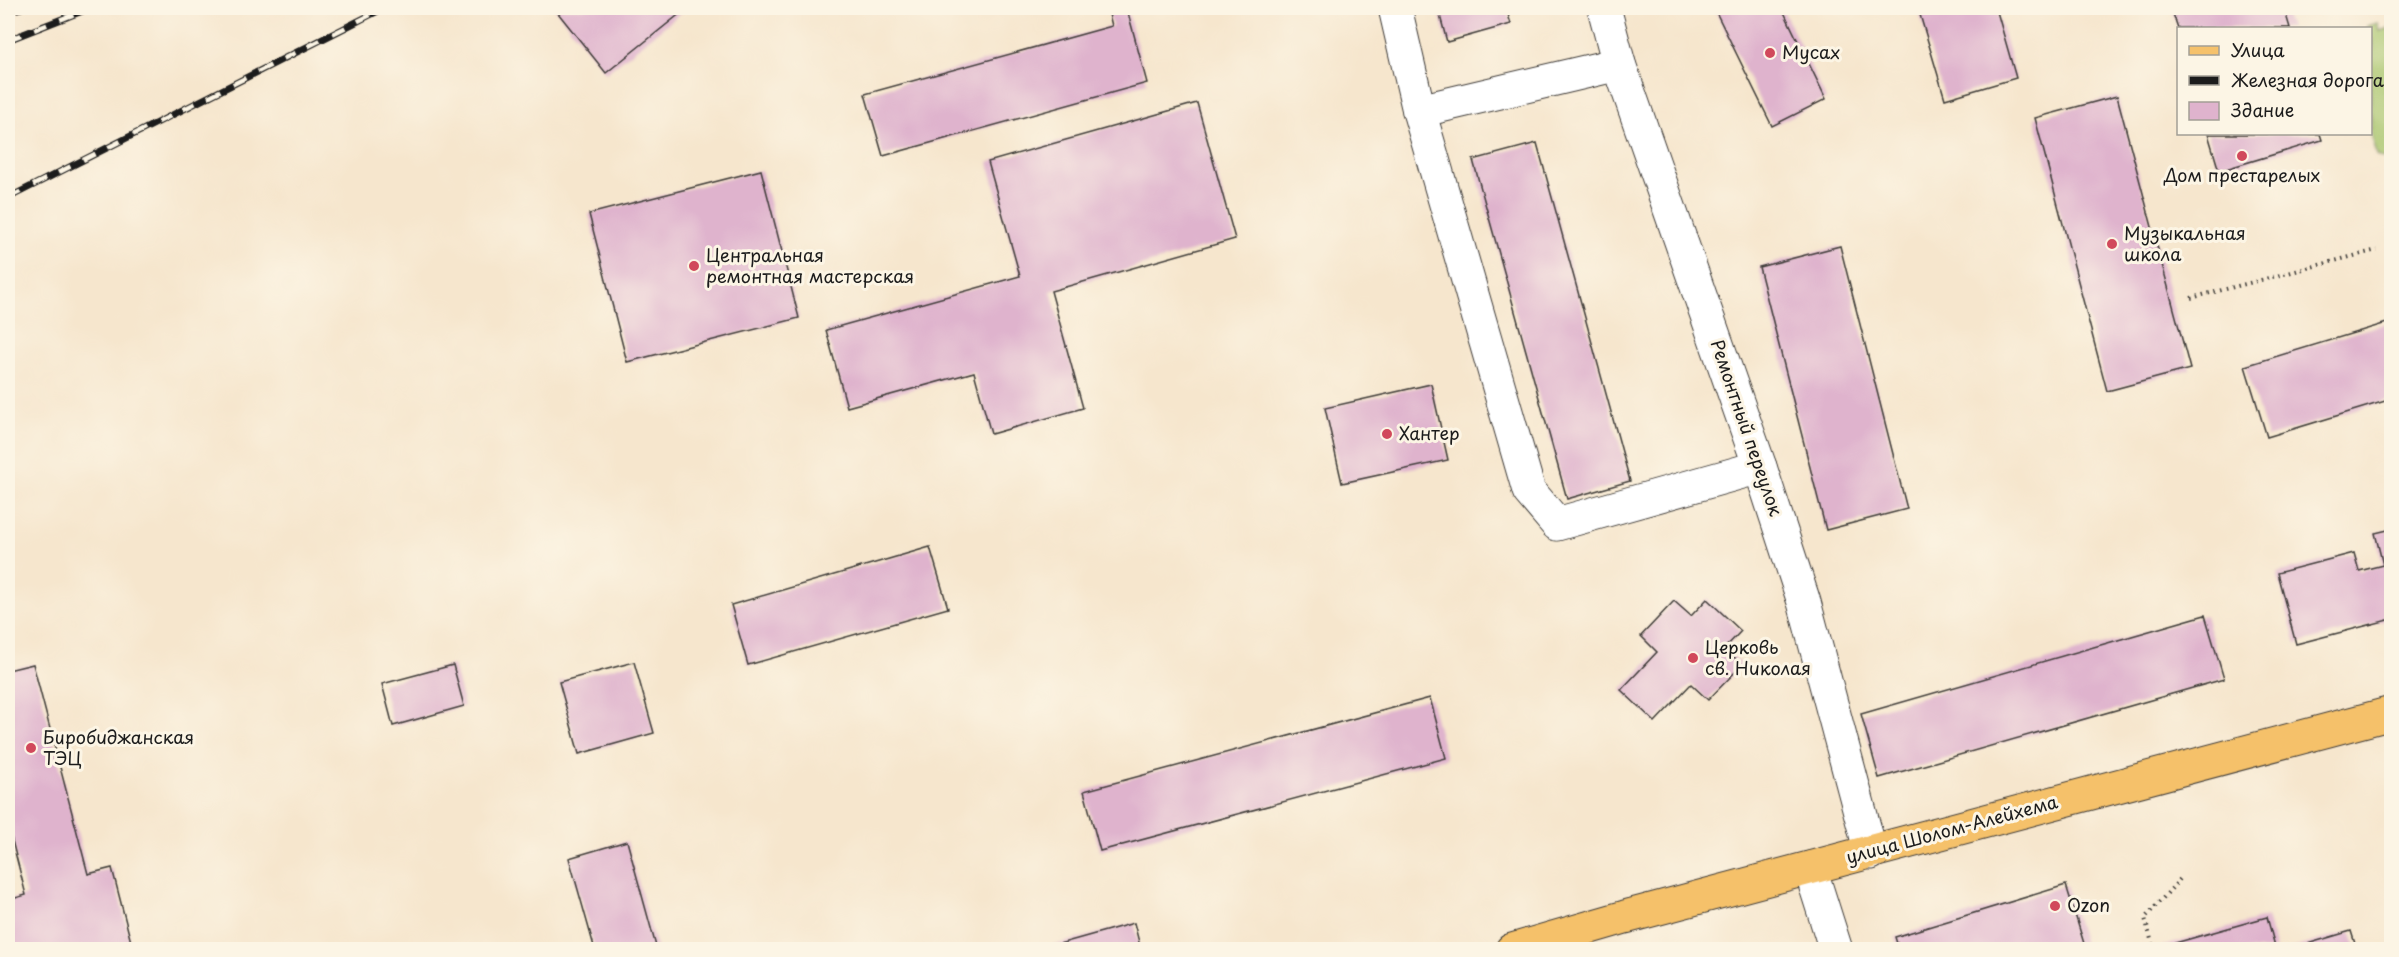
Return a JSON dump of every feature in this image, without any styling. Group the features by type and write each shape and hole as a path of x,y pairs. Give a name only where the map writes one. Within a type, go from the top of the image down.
{"main road":[{"name":"улица Шолом-Алейхема","path":"1512,950 2391,713"}],"street":[{"path":"1395,8 1419,111 1529,491 1557,524 1760,467"},
{"name":"Ремонтный переулок","path":"1605,8 1619,64 1760,467 1804,602 1871,852"},
{"path":"1419,111 1619,64"},
{"path":"1810,868 1836,950"}],"path":[{"path":"2191,298 2377,250"},
{"path":"2154,950 2145,918 2181,878"}],"green space":[{"path":"2378,23 2380,31 2391,28 2391,162 2377,156 2372,135 2372,52 2374,48 2372,27 2368,26"}],"building":[{"path":"554,8 687,8 606,73"},
{"path":"1438,8 1506,8 1511,24 1447,42"},
{"name":"Мусах","path":"1714,8 1782,8 1826,99 1772,126"},
{"path":"1918,8 1996,8 2016,78 1945,99"},
{"path":"2171,8 2284,8 2290,27 2178,27"},
{"path":"1127,9 1147,83 883,156 865,94 1112,26 1109,14"},
{"name":"Музыкальная школа","path":"2117,96 2190,369 2107,391 2035,118"},
{"path":"1197,103 1235,239 1051,291 1083,408 991,434 974,372 847,407 826,330 1020,276 988,162"},
{"name":"Дом престарелых","path":"2208,135 2320,135 2322,140 2219,171"},
{"path":"1537,143 1630,481 1567,499 1473,160"},
{"name":"Центральная ремонтная мастерская","path":"761,170 799,318 627,362 589,214"},
{"path":"1840,246 1907,509 1826,530 1759,267"},
{"path":"2390,322 2392,399 2267,437 2245,366"},
{"name":"Хантер","path":"1431,384 1448,460 1342,483 1325,408"},
{"path":"2392,529 2392,619 2296,644 2277,573 2354,553 2359,571 2383,565 2375,533"},
{"path":"930,547 948,608 748,665 731,605"},
{"name":"Церковь св. Николая","path":"1707,599 1741,631 1725,648 1742,665 1708,700 1691,684 1655,722 1621,690 1657,652 1641,636 1674,601 1691,616"},
{"path":"2205,615 2224,679 1879,778 1861,714"},
{"path":"634,662 654,733 579,754 559,682"},
{"name":"Биробиджанская ТЭЦ","path":"33,664 88,874 112,868 133,950 17,950 16,947 8,949 8,900 26,895 8,825 8,670"},
{"path":"453,665 464,706 393,726 382,684"},
{"path":"1430,698 1446,758 1100,851 1084,791"},
{"path":"627,841 657,950 595,950 569,858"},
{"path":"2066,885 2086,950 1899,950 1895,937"},
{"path":"2267,917 2276,950 2162,950 2161,947"},
{"path":"1134,923 1141,950 1041,950 1041,949"},
{"path":"2351,931 2357,950 2290,950 2290,949"}],"railway":[{"path":"8,11 21,8"},
{"path":"8,40 90,8"},
{"path":"8,198 384,8"}],"place":[{"name":"Мусах","path":"1770,53"},
{"name":"Дом престарелых","path":"2242,156"},
{"name":"Музыкальная школа","path":"2112,244"},
{"name":"Центральная ремонтная мастерская","path":"694,266"},
{"name":"Хантер","path":"1387,434"},
{"name":"Церковь св. Николая","path":"1693,658"},
{"name":"Биробиджанская ТЭЦ","path":"31,748"},
{"name":"Ozon","path":"2055,906"}]}
